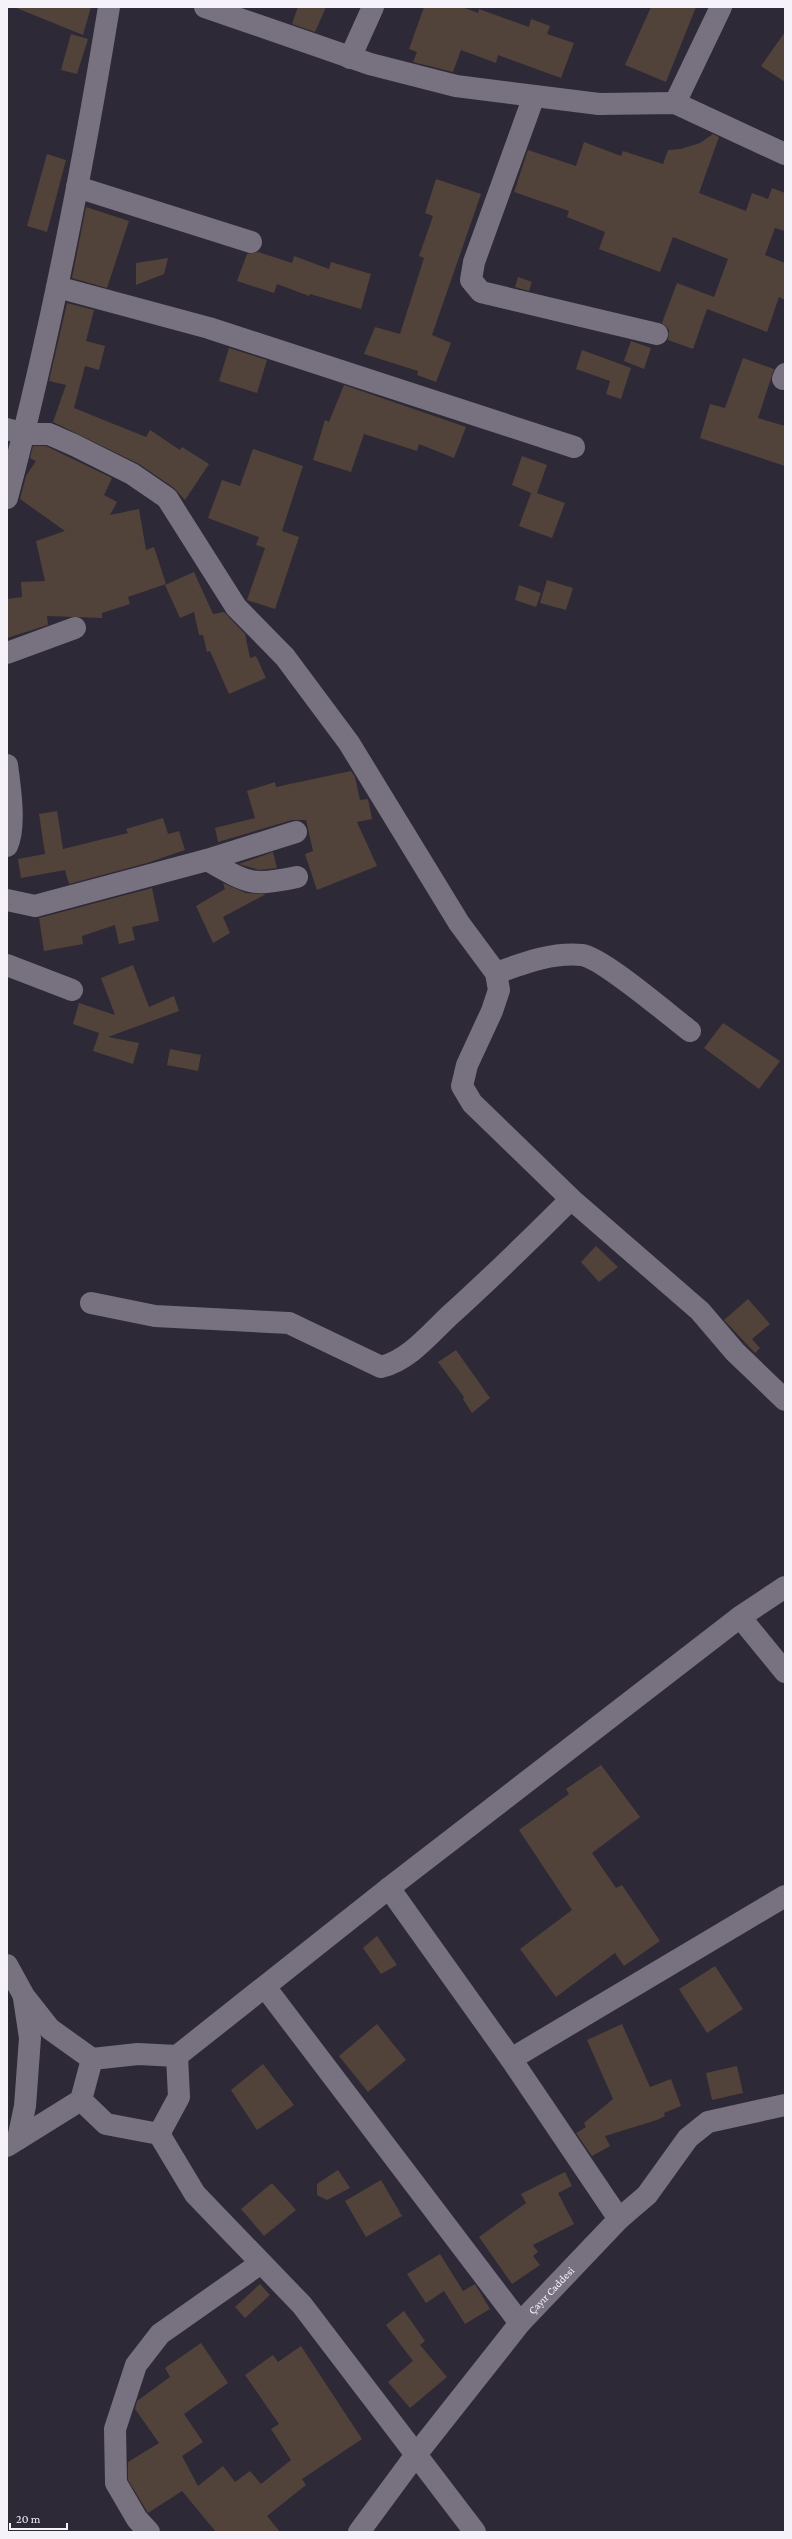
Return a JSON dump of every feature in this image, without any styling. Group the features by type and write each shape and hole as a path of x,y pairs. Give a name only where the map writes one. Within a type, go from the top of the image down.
{"street":[{"path":"7,498 16,431 43,357 109,7"},
{"path":"206,7 350,58 456,86 599,104 675,103 785,154"},
{"path":"350,58 373,7"},
{"path":"675,103 721,7"},
{"path":"534,96 474,262 471,280 481,292 657,334"},
{"path":"76,187 251,242"},
{"path":"57,287 209,328 574,447"},
{"path":"16,431 49,434 74,444 132,474 167,498 236,607 286,657 349,743 459,923 496,973 499,990 492,1011 467,1066 462,1086 472,1103 571,1200 700,1311 735,1352 785,1400"},
{"path":"7,653 75,628"},
{"path":"7,766 10,786 11,838 7,846"},
{"path":"7,900 35,906 207,860 296,832"},
{"path":"207,860 244,881 265,884 297,877"},
{"path":"496,973 556,955 584,955 609,969 690,1031"},
{"path":"7,965 72,990"},
{"path":"91,1302 155,1316 289,1323 382,1367 394,1364 426,1337 503,1267 571,1200"},
{"path":"7,1965 24,1996 50,2029 92,2059 138,2054 177,2056 390,1888 740,1617 785,1587"},
{"path":"740,1617 785,1672"},
{"path":"390,1888 511,2058 619,2219"},
{"path":"511,2058 785,1896"},
{"path":"265,1987 520,2323"},
{"path":"12,2143 25,2106 30,2038 24,1996"},
{"path":"159,2134 179,2097 177,2056"},
{"path":"12,2143 81,2100 92,2059"},
{"path":"81,2100 106,2124 159,2134 195,2194 302,2305 415,2456 475,2532"},
{"name":"Çayır Caddesi","path":"358,2532 415,2456 520,2323 619,2219 647,2195 688,2138 708,2122 785,2104"},
{"path":"137,2528 116,2483 115,2429 136,2365 160,2334 261,2263"}],"building":[{"path":"14,7 91,7 83,35"},
{"path":"298,7 326,7 315,32 292,24"},
{"path":"424,7 462,7 478,13 479,9 529,27 531,19 550,26 547,34 574,43 561,78 498,55 496,63 461,50 453,72 413,62 417,52 409,49"},
{"path":"651,7 696,7 666,82 625,65"},
{"path":"785,32 785,82 761,66"},
{"path":"71,34 88,39 77,74 61,70"},
{"path":"713,134 719,137 699,193 746,211 752,193 768,199 772,188 785,193 785,231 775,228 765,255 785,263 785,300 779,297 767,332 707,309 693,349 668,340 669,330 662,323 677,283 714,297 728,259 673,237 660,272 599,249 605,232 567,217 569,211 514,192 528,150 576,166 584,142 621,156 623,151 663,164 668,150 681,149 700,143"},
{"path":"47,154 66,160 47,232 27,226"},
{"path":"436,179 481,194 432,335 451,343 436,382 417,375 418,371 364,354 375,327 400,334 424,258 419,256 433,216 425,213"},
{"path":"86,207 129,221 107,288 72,278"},
{"path":"258,252 292,263 294,256 329,269 331,262 371,274 361,309 310,294 309,296 277,284 274,293 237,281 247,254"},
{"path":"168,258 164,274 136,285 136,263"},
{"path":"518,277 532,282 529,291 515,287"},
{"path":"67,303 94,310 86,341 105,346 99,370 85,366 74,408 146,437 150,430 180,450 182,447 209,464 185,500 174,488 139,464 53,422 66,385 49,381"},
{"path":"631,341 651,348 644,369 624,361"},
{"path":"229,348 267,360 257,393 219,381"},
{"path":"582,350 631,368 621,399 606,394 610,381 576,369"},
{"path":"743,358 774,369 758,418 785,426 785,466 700,438 710,404 725,408"},
{"path":"344,385 466,427 454,458 419,444 417,451 364,434 351,472 313,460 325,420 329,422"},
{"path":"33,446 46,446 112,478 104,495 117,502 110,515 139,509 146,550 154,547 166,584 128,597 130,604 102,613 102,618 47,616 48,625 7,638 7,599 22,597 21,582 45,581 36,541 65,531 20,499 26,476 36,461 30,458"},
{"path":"253,449 303,466 282,531 299,537 275,609 247,600 265,548 256,545 259,537 208,518 222,480 240,486"},
{"path":"522,456 547,465 537,493 565,503 552,538 519,526 531,493 512,485"},
{"path":"194,572 213,614 224,612 245,634 250,658 256,656 266,678 229,694 210,651 207,652 203,635 199,635 194,612 180,618 165,585"},
{"path":"547,580 573,588 566,610 540,603"},
{"path":"519,585 541,593 536,607 515,600"},
{"path":"351,771 355,777 360,800 368,799 372,819 357,822 377,866 317,890 305,854 313,851 306,820 292,820 218,842 215,828 255,818 247,791 275,782 276,787"},
{"path":"57,811 63,849 128,833 126,829 163,818 168,834 179,831 185,850 147,863 69,884 65,870 21,878 18,859 45,854 39,814"},
{"path":"273,852 277,868 259,870 239,864"},
{"path":"223,883 246,893 266,894 223,917 230,933 213,943 196,906 225,889"},
{"path":"152,888 159,921 132,927 135,940 119,944 115,925 82,936 83,944 44,951 39,918"},
{"path":"133,965 149,1007 174,996 179,1011 108,1037 139,1043 133,1064 93,1051 99,1033 73,1024 79,1003 115,1015 101,978"},
{"path":"723,1023 780,1061 759,1089 704,1048"},
{"path":"170,1049 201,1055 198,1071 167,1065"},
{"path":"596,1246 618,1267 599,1282 581,1262"},
{"path":"748,1299 770,1324 752,1339 760,1348 755,1353 724,1320"},
{"path":"456,1350 490,1398 472,1413 463,1399 464,1397 438,1362"},
{"path":"601,1765 640,1817 592,1853 616,1888 622,1885 660,1941 624,1966 615,1953 556,1997 520,1949 572,1910 519,1830 569,1794 566,1789"},
{"path":"377,1936 397,1965 381,1974 363,1948"},
{"path":"715,1966 743,2009 707,2033 679,1989"},
{"path":"377,2024 406,2060 368,2092 339,2056"},
{"path":"622,2024 650,2087 671,2079 681,2106 664,2113 665,2116 657,2120 605,2136 610,2146 592,2156 576,2133 586,2127 584,2123 613,2099 587,2040"},
{"path":"263,2064 294,2105 257,2130 231,2090"},
{"path":"737,2066 743,2093 712,2100 706,2073"},
{"path":"338,2170 350,2188 327,2200 317,2195 317,2184"},
{"path":"565,2172 572,2186 558,2193 574,2224 533,2245 538,2252 533,2256 540,2265 512,2284 479,2237 526,2203 521,2194"},
{"path":"381,2180 402,2216 366,2237 345,2201"},
{"path":"272,2183 296,2210 264,2236 241,2209"},
{"path":"440,2254 463,2291 475,2284 490,2309 465,2324 444,2291 426,2303 407,2274"},
{"path":"260,2284 270,2295 245,2318 235,2307"},
{"path":"404,2311 425,2341 420,2345 447,2377 410,2408 388,2382 413,2361 386,2325"},
{"path":"201,2343 228,2383 184,2414 203,2442 182,2456 198,2486 223,2466 235,2482 250,2471 261,2484 291,2460 271,2429 279,2424 245,2375 273,2355 278,2362 301,2346 362,2439 302,2479 306,2485 267,2516 280,2532 216,2532 182,2491 148,2513 128,2480 128,2462 159,2443 135,2409 137,2401 170,2377 165,2368"}]}
